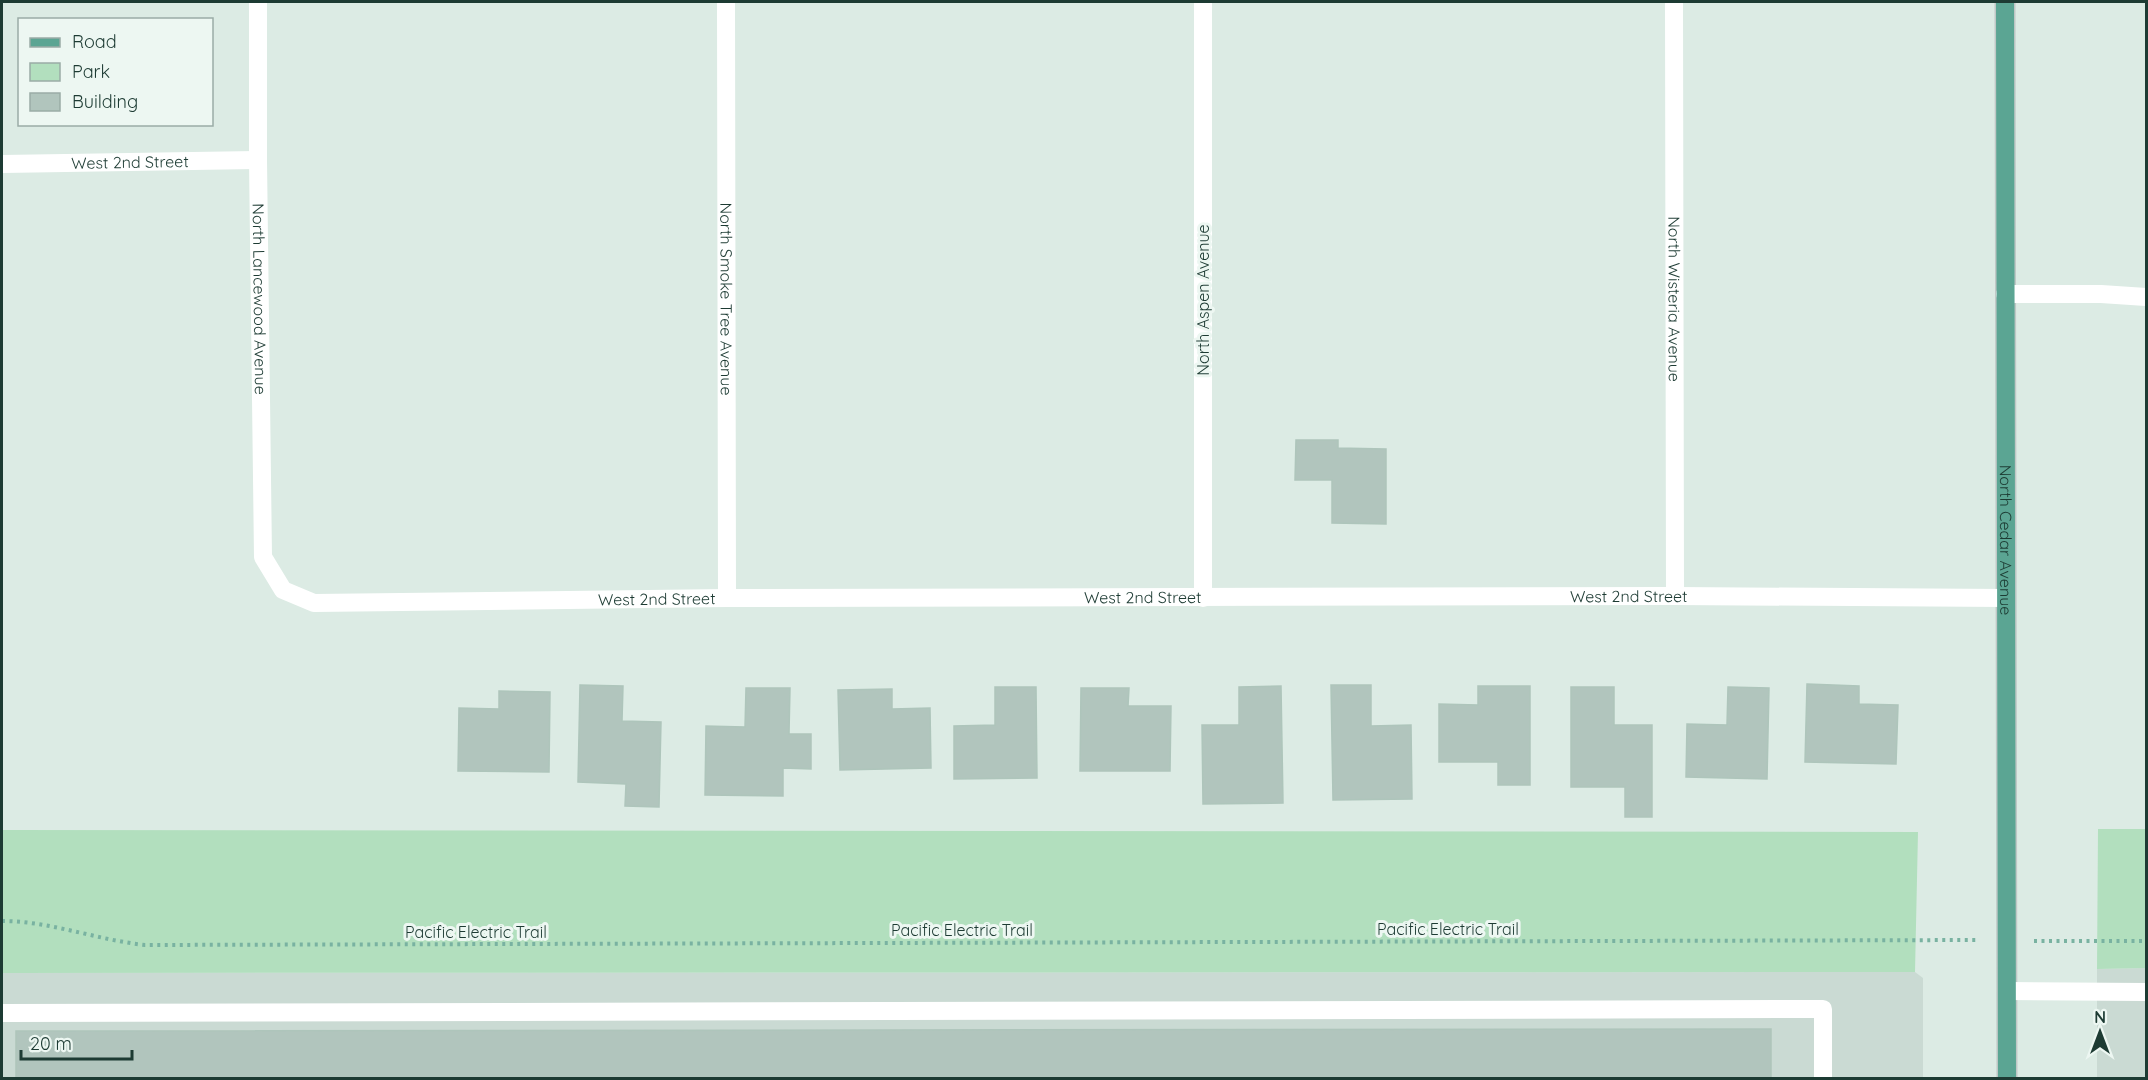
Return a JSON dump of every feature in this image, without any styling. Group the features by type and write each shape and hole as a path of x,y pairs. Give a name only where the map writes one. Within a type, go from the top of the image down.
{"main road":[{"name":"North Cedar Avenue","path":"2005,2 2007,1078"}],"street":[{"name":"North Lancewood Avenue","path":"258,2 263,557 283,590"},
{"name":"North Smoke Tree Avenue","path":"726,2 727,598"},
{"name":"North Aspen Avenue","path":"1203,2 1203,598"},
{"name":"North Wisteria Avenue","path":"1674,2 1675,596"},
{"name":"West 2nd Street","path":"2,164 258,160"},
{"path":"2005,294 2101,294 2146,297"},
{"name":"West 2nd Street","path":"283,590 314,603 727,598 1675,596 2006,598"},
{"path":"2007,991 2146,992"},
{"path":"2,1013 1823,1009 1823,1078"}],"path":[{"name":"Pacific Electric Trail","path":"2,921 27,922 120,942 145,945 1925,940"},
{"path":"2070,941 2146,941"}],"shaded area":[{"path":"2146,968 2146,1078 2097,1078 2097,969"},
{"path":"1915,972 1923,978 1923,1078 2,1078 2,973"}],"green space":[{"path":"2098,829 2146,829 2146,968 2097,969"},
{"path":"2,830 1918,832 1915,972 2,973"}],"building":[{"path":"1296,440 1338,440 1338,448 1386,449 1386,524 1332,523 1332,480 1295,480"},
{"path":"1807,684 1859,686 1859,704 1898,705 1896,764 1805,762"},
{"path":"580,685 623,686 622,721 661,722 659,807 625,806 626,784 578,782"},
{"path":"1331,685 1371,685 1371,726 1411,725 1412,799 1333,800"},
{"path":"1281,686 1283,803 1203,804 1202,725 1239,725 1239,687"},
{"path":"1478,686 1530,686 1530,785 1498,785 1498,762 1439,762 1439,704 1478,705"},
{"path":"995,687 1036,687 1037,778 954,779 954,726 995,725"},
{"path":"1571,687 1614,687 1614,725 1652,725 1652,817 1625,817 1625,787 1571,787"},
{"path":"1728,687 1769,688 1767,779 1686,777 1687,724 1727,725"},
{"path":"746,688 790,688 789,734 811,734 811,769 783,768 783,796 705,795 706,726 745,727"},
{"path":"1081,688 1129,688 1128,706 1171,706 1170,771 1080,771"},
{"path":"892,689 892,709 930,708 931,768 840,770 838,690"},
{"path":"499,691 550,692 549,772 458,771 459,708 499,709"},
{"path":"1771,1029 1771,1078 16,1078 16,1031"}]}
